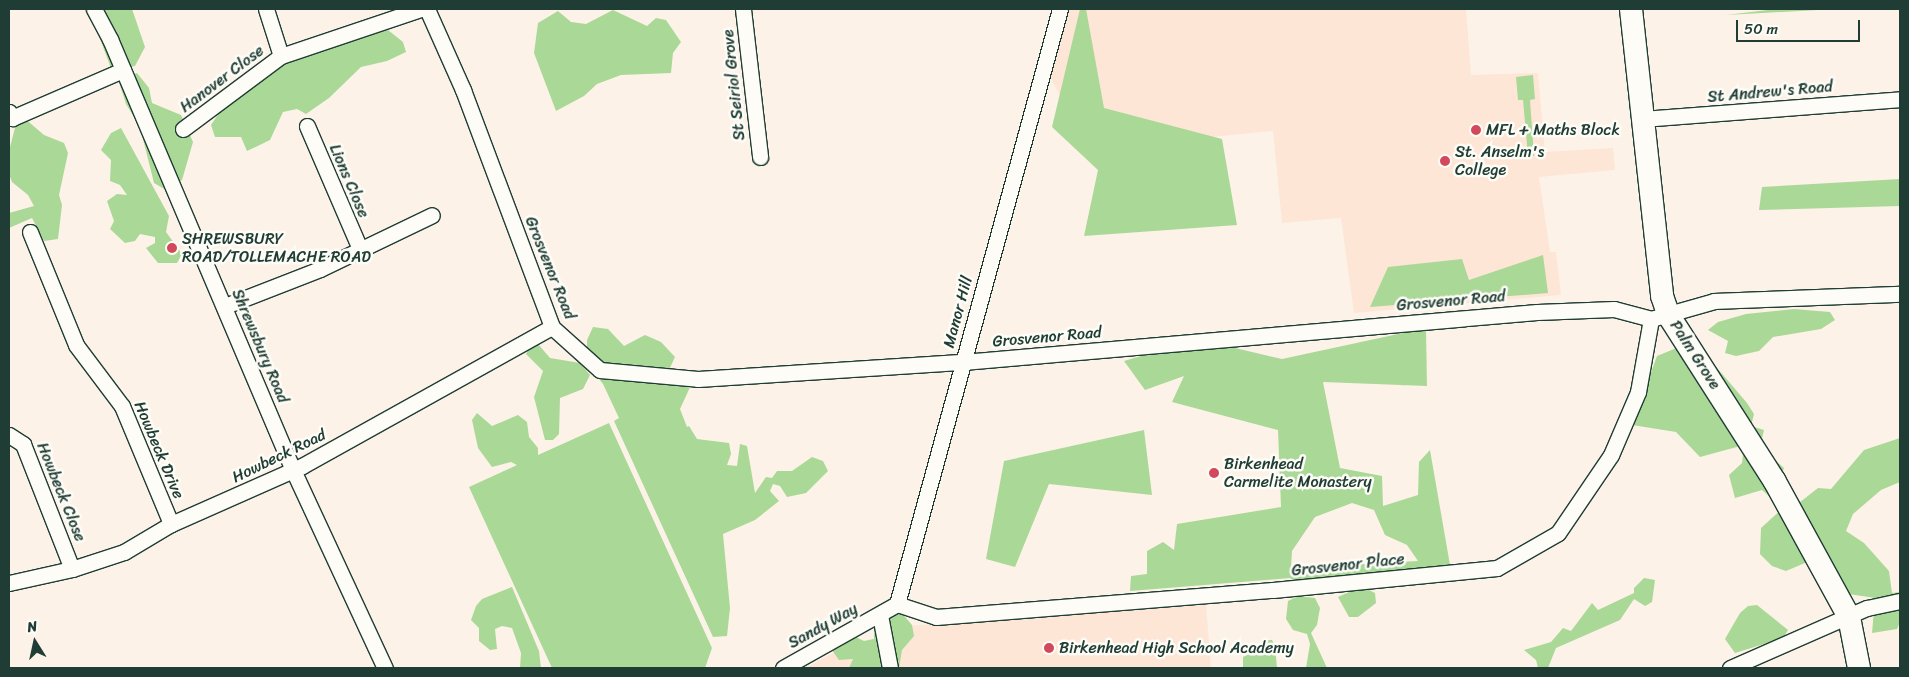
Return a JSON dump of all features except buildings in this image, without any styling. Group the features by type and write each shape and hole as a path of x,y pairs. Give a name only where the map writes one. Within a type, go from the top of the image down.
{"street":[{"name":"Shrewsbury Road","path":"94,9 123,70 294,470 385,668"},
{"name":"Hanover Close","path":"266,9 281,56"},
{"name":"Hanover Close","path":"183,130 281,56 421,9"},
{"name":"Grosvenor Road","path":"426,9 463,90 552,327 600,370 698,379 963,362 1537,312 1614,310 1660,317"},
{"name":"St Seiriol Grove","path":"743,9 760,157"},
{"name":"Manor Hill","path":"897,604 1060,9"},
{"name":"Palm Grove","path":"1631,9 1643,119 1660,317 1774,480 1849,617 1859,668"},
{"path":"10,121 123,70"},
{"name":"St Andrew's Road","path":"1643,119 1900,99"},
{"name":"Lions Close","path":"307,126 360,249"},
{"path":"225,306 320,269 432,215"},
{"name":"Howbeck Drive","path":"30,232 76,345 122,406 172,524"},
{"path":"1660,317 1714,301 1900,294"},
{"name":"Grosvenor Place","path":"897,604 936,617 1273,590 1497,568 1558,533 1611,455 1638,392 1660,317"},
{"name":"Howbeck Road","path":"9,583 72,569 124,552 172,524 294,470 552,327"},
{"name":"Howbeck Close","path":"9,435 23,444 72,569"},
{"path":"1730,668 1867,608 1900,601"},
{"path":"890,668 880,615 897,604"},
{"name":"Sandy Way","path":"783,668 880,615"}],"shaded area":[{"name":"St. Anselm's College","path":"1065,9 1466,9 1471,75 1538,73 1545,152 1613,148 1615,170 1539,177 1550,252 1556,252 1561,295 1354,313 1341,218 1282,223 1273,131 1089,149 1049,75"},
{"name":"Birkenhead High School Academy","path":"1206,605 1211,668 887,668 891,627"},
{"path":"854,642 867,668 805,668"}],"green space":[{"path":"89,9 132,9 145,47 135,66 112,71"},
{"path":"1080,9 1086,9 1104,108 1222,139 1237,225 1084,236 1098,170 1052,127"},
{"path":"1776,9 1836,9 1726,15"},
{"path":"613,10 647,26 656,18 666,20 681,42 673,53 671,73 621,75 597,84 584,96 556,111 534,53 538,23 558,11 571,22 586,24"},
{"path":"388,30 403,42 406,52 387,61 361,67 329,98 306,114 297,109 283,112 270,140 247,151 241,137 215,137 211,125 219,113 274,69 323,47"},
{"path":"137,73 149,88 152,103 181,115 193,142 182,180 166,190 154,183 140,127 126,104 118,79"},
{"path":"1533,75 1535,99 1530,100 1534,156 1528,156 1523,100 1518,100 1516,77"},
{"path":"23,117 44,135 64,143 68,153 59,195 62,205 58,239 44,241 32,218 9,228 9,213 34,206 28,195 12,182 9,174 9,151 17,120"},
{"path":"121,128 169,216 166,232 182,254 177,263 158,263 146,248 155,243 155,237 140,234 135,241 125,243 110,229 114,221 107,201 117,194 127,195 120,185 110,181 111,160 101,150 111,133"},
{"path":"1900,179 1900,206 1759,210 1762,187"},
{"path":"1543,255 1548,293 1370,307 1388,267 1462,259 1469,280"},
{"path":"1794,309 1830,312 1835,320 1821,329 1773,337 1759,351 1736,356 1725,353 1728,341 1708,330 1718,322 1746,314"},
{"path":"593,327 608,329 624,346 645,335 661,342 675,357 668,372 691,385 680,409 687,427 689,426 697,439 729,443 731,454 727,465 737,466 740,444 747,446 755,493 766,477 772,478 777,471 792,471 812,457 823,461 828,471 806,493 787,497 780,486 773,484 770,491 779,501 755,520 723,534 730,608 727,636 713,637 614,421 619,418 603,384 587,364 587,340"},
{"path":"1426,328 1427,386 1323,382 1340,468 1382,476 1383,506 1418,495 1419,462 1430,450 1450,565 1298,584 1290,578 1130,591 1131,576 1147,574 1147,551 1163,542 1174,550 1177,524 1281,507 1278,430 1172,402 1184,376 1145,390 1124,361 1141,356 1231,347 1282,359","holes":["1352,503 1374,510 1385,535 1407,545 1418,561 1291,568 1292,551 1315,517"]},
{"path":"1691,342 1706,355 1747,403 1754,414 1751,426 1764,430 1760,447 1784,468 1780,478 1795,506 1818,488 1831,489 1864,450 1900,438 1900,482 1881,490 1853,514 1846,531 1864,543 1889,571 1892,593 1900,592 1900,622 1897,629 1872,633 1875,598 1842,593 1812,560 1786,571 1772,566 1760,554 1761,528 1783,508 1762,490 1735,498 1729,475 1742,463 1744,445 1700,457 1676,432 1632,425 1657,356"},
{"path":"538,344 550,358 580,363 590,375 583,389 560,398 559,434 553,440 545,440 534,397 543,371 526,354 531,345"},
{"path":"477,413 492,426 518,415 527,422 529,437 538,448 538,455 609,423 712,648 705,668 552,668 469,487 517,465 511,462 492,467 478,448 472,420"},
{"path":"1144,430 1152,495 1049,484 1015,567 986,559 1004,461"},
{"path":"1644,578 1655,580 1652,602 1645,606 1634,599 1620,620 1556,648 1548,668 1538,668 1536,660 1524,650 1551,642 1563,628 1571,631 1592,603 1598,610 1634,593 1634,588"},
{"path":"512,587 539,651 541,668 520,668 521,653 512,628 502,626 495,629 497,649 490,650 479,641 479,628 471,620 476,606 482,599"},
{"path":"1356,589 1367,589 1375,593 1376,603 1358,617 1349,617 1338,597"},
{"path":"1298,596 1315,598 1320,608 1317,625 1311,633 1327,668 1306,668 1310,644 1307,634 1293,630 1286,619 1288,601"},
{"path":"1757,605 1788,630 1783,638 1735,653 1725,639 1740,613 1748,606"},
{"path":"884,611 900,611 912,625 914,636 902,650 899,668 849,668 853,659 839,660 829,646 850,634 864,641 874,639 874,625"},
{"path":"1267,640 1272,640 1275,646 1277,668 1243,668 1243,657 1260,648"}],"place":[{"name":"MFL + Maths Block","path":"1476,130"},
{"name":"St. Anselm's College","path":"1445,161"},
{"name":"SHREWSBURY ROAD/TOLLEMACHE ROAD","path":"172,248"},
{"name":"Birkenhead Carmelite Monastery","path":"1214,473"},
{"name":"Birkenhead High School Academy","path":"1049,648"}]}
